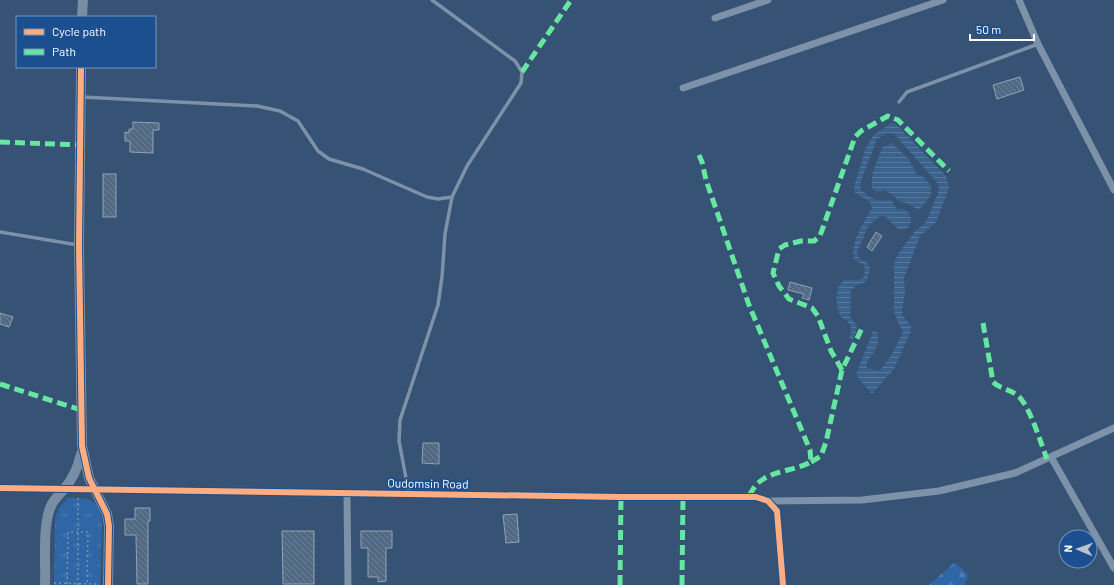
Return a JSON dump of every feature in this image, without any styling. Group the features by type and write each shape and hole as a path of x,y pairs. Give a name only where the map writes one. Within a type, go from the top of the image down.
{"street":[{"path":"82,16 83,0"},
{"path":"715,18 768,0"},
{"path":"683,88 943,0"},
{"path":"1018,0 1038,44 1112,181 1114,190"},
{"path":"81,68 80,245 82,446 89,478 107,514 109,526 108,585"},
{"name":"Oudomsin Road","path":"0,488 621,497 756,497 768,501 862,500 939,491 1015,473 1114,428"},
{"path":"46,584 47,518 50,507 55,498 65,489 73,478 79,464 82,446"},
{"path":"1051,457 1114,568"},
{"path":"347,493 348,585"},
{"path":"768,501 776,511 783,585"}],"lane":[{"path":"409,494 399,441 400,420 438,305 442,277 444,234 452,197 467,166 522,83 522,72 515,61 432,0"},
{"path":"899,102 907,92 1038,44"},
{"path":"81,97 257,106 280,111 298,121 318,151 329,159 364,169 428,197 438,199 452,197"},
{"path":"0,232 80,245"}],"path":[{"path":"78,489 78,584"},
{"path":"67,584 68,532 88,532 87,584"},
{"path":"46,584 108,585"}],"green space":[{"path":"67,498 87,499 95,503 98,508 102,522 100,585 54,585 55,519 59,508"},
{"path":"955,562 969,576 964,585 929,585"}],"shaded area":[{"path":"891,123 896,124 946,176 949,188 936,222 920,236 904,278 905,293 902,310 903,316 911,326 911,331 894,369 872,394 856,375 873,331 877,332 877,345 866,365 867,368 879,371 892,354 903,332 894,311 894,264 898,254 915,231 926,222 938,193 939,186 894,134 889,133 877,139 860,184 861,190 877,200 881,201 888,199 892,201 897,210 902,208 910,214 911,221 908,228 899,230 885,216 879,217 868,226 857,253 858,257 869,264 870,270 866,282 857,285 851,290 850,317 857,325 856,333 852,341 849,337 851,327 846,320 840,316 836,297 838,288 844,280 856,280 863,278 865,271 864,265 854,260 853,254 858,233 872,208 870,202 855,193 854,186 866,148 873,136"},
{"path":"892,143 909,159 917,175 922,176 930,186 930,196 919,210 906,203 900,202 886,191 877,192 872,188 873,172 878,157 883,147"}],"building":[{"path":"1020,77 1024,90 997,99 993,85"},
{"path":"133,122 159,123 159,130 153,130 153,153 130,152 130,141 125,141 125,132 129,133 129,129 133,129"},
{"path":"103,174 116,174 116,217 103,217"},
{"path":"876,232 882,236 872,251 867,247"},
{"path":"790,282 812,288 809,300 802,298 804,294 788,290"},
{"path":"0,313 13,317 9,327 0,324"},
{"path":"423,443 439,443 439,464 422,463"},
{"path":"135,508 150,508 150,521 148,521 148,584 137,584 136,535 125,535 125,519 135,519"},
{"path":"517,514 519,542 506,543 503,515"},
{"path":"282,531 314,531 314,584 283,584"},
{"path":"361,531 392,531 392,548 386,548 386,581 378,582 378,577 368,577 368,548 361,548"}],"marked path":[{"path":"522,72 571,0"},
{"path":"842,370 831,351 818,316 812,308 789,299 779,286 773,273 779,249 785,245 801,241 814,241 820,236 855,137 861,131 888,116 898,120 949,171"},
{"path":"0,142 80,145"},
{"path":"699,155 706,180 749,305 810,450 811,462 776,473 763,479 756,485 748,497"},
{"path":"983,323 993,382 1017,395 1026,406 1047,459"},
{"path":"811,462 821,456 826,442 842,370 863,326"},
{"path":"0,384 81,410"},
{"path":"620,585 621,497"},
{"path":"682,585 683,497"}],"cycle path":[{"path":"81,68 79,245 82,446 89,478 107,514 109,526 108,585"},
{"path":"0,488 621,497 756,497 768,501 777,511 783,585"}]}
